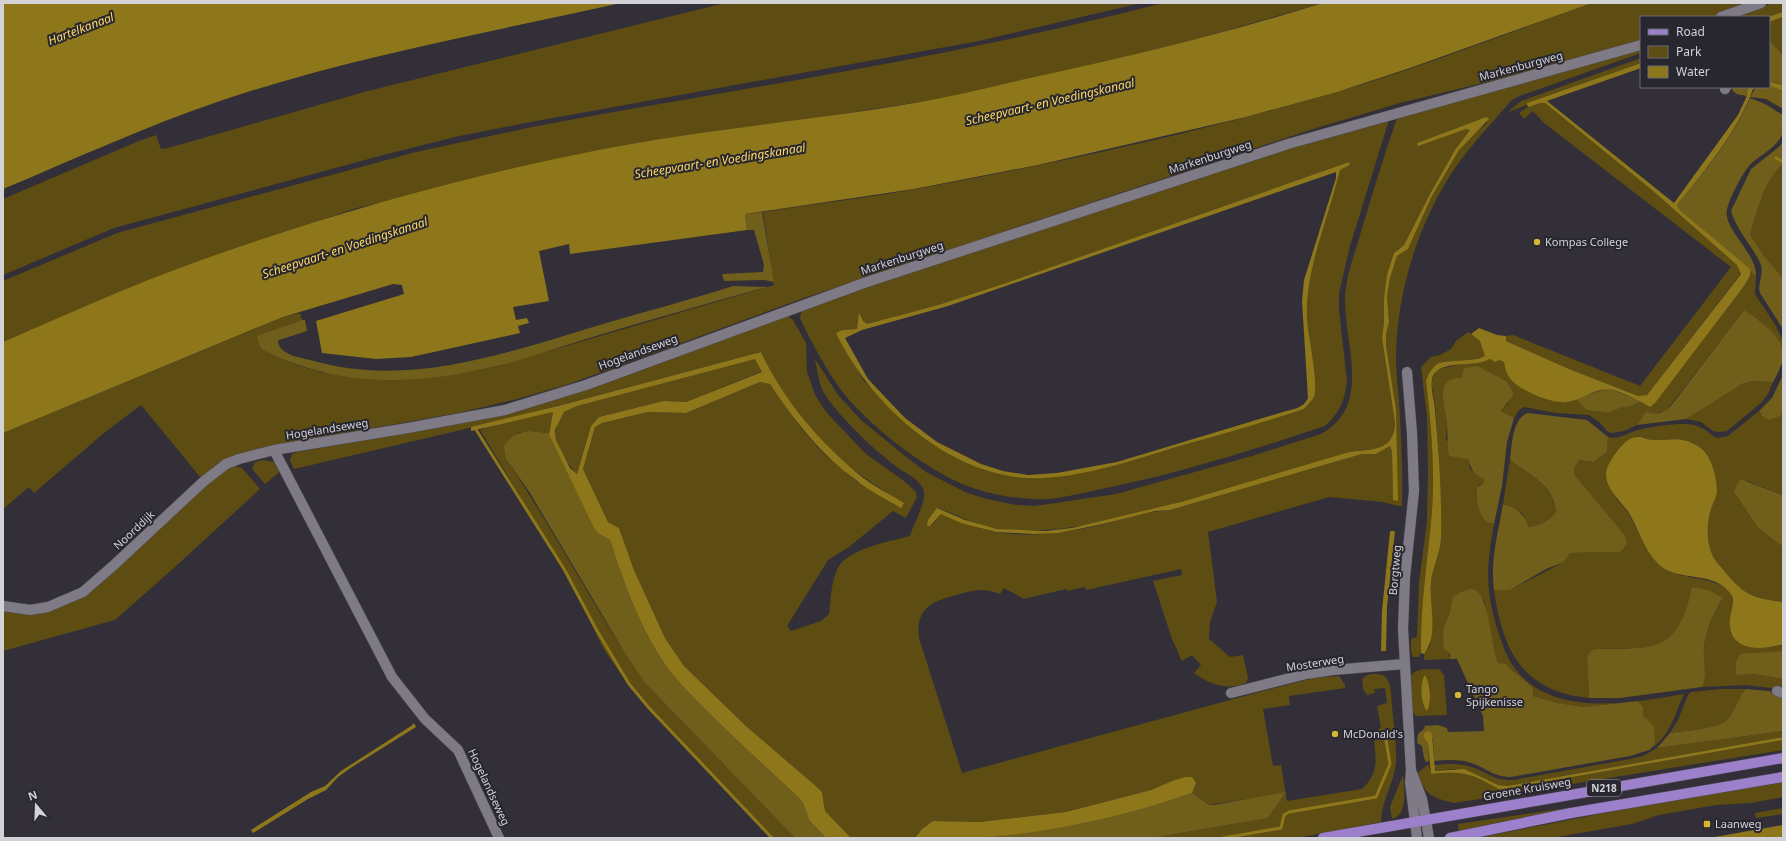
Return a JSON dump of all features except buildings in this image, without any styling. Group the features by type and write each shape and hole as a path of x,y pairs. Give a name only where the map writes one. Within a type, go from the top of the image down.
{"main road":[{"name":"Groene Kruisweg","path":"1323,838 1783,758"},
{"name":"N218","path":"1450,838 1571,813 1783,777"}],"street":[{"path":"1724,16 1760,3"},
{"name":"Markenburgweg","path":"791,308 1288,144 1640,45"},
{"name":"Hogelandseweg","path":"499,838 458,750 425,719 392,677 274,450 505,410 586,385 791,308"},
{"name":"Borgtweg","path":"1407,372 1412,433 1414,491 1405,577 1403,629 1411,771 1410,782 1417,838"},
{"name":"Noorddijk","path":"3,606 30,610 48,607 83,592 203,482 226,464 274,450"},
{"name":"Mosterweg","path":"1231,694 1306,674 1333,670 1404,664"},
{"name":"Borgtweg","path":"1411,771 1422,799 1429,838"}],"green space":[{"path":"725,3 1141,3 979,41 459,136 114,228 3,275 3,199 139,141 156,135 161,149 168,148 368,91"},
{"path":"1163,3 1323,3 1182,43 1080,68 938,99 631,144 542,163 357,208 190,264 3,342 3,281 117,233 416,152 532,127 928,56 1006,40"},
{"path":"1592,3 1751,3 1715,16 1640,16 1640,43 1610,52 1400,103 1310,130 804,298 569,384 517,399 458,413 277,445 234,455 218,463 201,478 141,405 104,433 34,493 29,487 3,509 3,433 283,317 300,313 302,320 259,335 261,349 296,365 324,373 474,371 498,366 774,285 763,212 897,192 969,179 1074,158 1180,134 1336,92 1401,72"},
{"path":"1772,3 1783,3 1783,12 1770,16 1736,16"},
{"path":"1783,17 1783,55 1770,41 1770,22"},
{"path":"1640,49 1640,53 1517,97 1511,101 1466,153 1440,192 1419,238 1411,262 1400,311 1397,335 1396,360 1401,439 1402,506 1383,502 1329,497 1208,532 1217,602 1210,622 1209,639 1230,657 1243,655 1248,677 1247,682 1233,686 1219,685 1194,673 1201,665 1192,655 1182,661 1172,639 1153,581 1182,575 1181,569 1086,590 1085,587 1067,591 1066,589 1024,599 1004,588 1000,594 989,590 968,592 948,597 933,603 923,613 918,628 919,638 962,773 1263,691 1314,678 1339,676 1345,685 1345,688 1289,696 1290,705 1263,709 1273,766 1281,765 1287,801 1362,789 1368,782 1375,769 1374,734 1381,727 1377,706 1387,703 1385,688 1374,689 1375,693 1367,695 1363,689 1362,679 1367,675 1373,674 1385,676 1389,683 1391,692 1396,745 1396,763 1393,778 1383,807 1381,822 1297,838 1152,838 1268,818 1285,793 1209,805 1192,793 1196,783 1172,781 1151,790 1066,812 980,822 933,821 922,829 915,838 851,838 825,811 822,792 747,727 684,666 665,638 634,570 619,528 608,522 583,469 595,427 602,423 648,412 686,413 760,382 770,384 801,428 821,451 856,481 904,503 874,485 849,466 819,438 792,405 770,370 761,352 508,419 294,469 290,460 292,454 298,452 468,421 787,315 793,320 806,343 807,372 815,395 826,412 866,454 904,481 916,492 917,497 906,518 893,511 849,547 828,560 787,626 791,631 821,621 829,614 834,579 838,568 843,561 850,556 870,547 910,536 924,497 924,492 920,483 885,458 843,418 834,407 822,389 815,359 838,395 861,420 905,456 926,472 967,493 987,499 1016,505 1035,506 1116,494 1252,456 1321,434 1337,422 1347,407 1351,391 1352,373 1345,297 1351,264 1397,118","holes":["1486,117 1487,123 1469,138 1459,150 1431,198 1408,249 1397,256 1390,278 1387,296 1389,322 1386,334 1386,346 1396,409 1397,500 1393,499 1392,452 1390,446 1376,454 1362,454 1170,510 1146,513 1105,524 1078,529 1051,533 1010,534 982,529 941,514 931,526 938,508 975,523 998,529 1024,531 1051,530 1105,522 1158,509 1349,452 1373,449 1386,444 1394,432 1395,423 1382,338 1384,299 1398,249 1404,245 1431,192 1455,150 1470,130 1466,129 1417,143"]},
{"path":"1640,58 1640,63 1527,103 1527,105 1508,112 1521,101"},
{"path":"1545,103 1653,191 1738,265 1741,273 1647,395 1638,396 1569,369 1506,341 1506,336 1513,335 1640,386 1731,267 1544,123 1533,111 1524,119 1519,113 1528,107"},
{"path":"1389,120 1350,246 1339,293 1339,310 1347,381 1345,394 1338,411 1325,426 1183,470 1126,484 1057,498 1019,498 997,495 959,482 923,462 905,450 857,409 833,378 820,357 800,318 802,310 809,306 1253,158","holes":["1349,162 1350,165 1340,170 1310,281 1307,300 1307,318 1314,370 1315,390 1314,397 1304,409 1114,465 1059,476 1040,478 1000,474 984,470 928,441 864,381 836,333 842,330 857,329 859,312 863,321 867,324 938,305 1006,283"]},
{"path":"1783,164 1783,278 1765,257 1750,235 1758,207 1766,187 1771,178"},
{"path":"1750,269 1756,276 1755,294 1776,326 1783,341 1783,351 1776,337 1767,327 1744,310 1666,411 1653,414 1646,413 1637,425 1624,431 1612,433 1608,432 1598,421 1589,415 1556,413 1524,407 1519,410 1514,418 1501,411 1509,402 1463,379 1443,401 1447,425 1446,440 1468,459 1470,469 1484,479 1484,482 1479,485 1486,522 1494,524 1488,567 1491,605 1505,652 1514,667 1530,683 1549,694 1570,701 1593,703 1632,702 1584,707 1558,703 1533,696 1513,670 1498,663 1493,650 1484,600 1452,598 1450,612 1443,630 1450,659 1424,660 1424,654 1430,646 1431,582 1441,541 1438,445 1435,405 1431,382 1437,370 1443,368 1474,361 1498,360 1504,362 1509,377 1516,384 1535,395 1566,402 1576,399 1586,410 1608,413 1620,408 1632,406 1641,401 1650,406 1744,286 1750,276"},
{"path":"1468,332 1481,341 1486,356 1478,359 1443,362 1426,381 1432,446 1433,495 1423,600 1421,653 1419,657 1413,657 1411,652 1411,639 1417,637 1419,583 1427,521 1427,417 1421,367 1431,357 1440,355 1451,349 1456,341"},
{"path":"755,358 763,371 686,402 663,401 599,417 591,426 577,474 566,460 559,447 556,435 558,423 564,412 577,406"},
{"path":"1753,381 1773,382 1768,394 1761,403 1727,431 1713,431 1701,422 1686,419 1726,392"},
{"path":"1759,411 1762,416 1780,416 1783,413 1783,495 1747,481 1734,492 1758,528 1783,547 1783,602 1751,595 1733,581 1713,557 1708,537 1708,525 1711,509 1716,496 1717,486 1715,474 1709,458 1702,449 1685,440 1656,440 1641,437 1609,484 1617,500 1627,511 1646,547 1658,563 1665,569 1674,573 1711,581 1718,584 1730,593 1732,596 1733,606 1730,627 1731,632 1737,642 1760,648 1783,645 1783,651 1763,654 1736,675 1753,674 1783,679 1783,683 1779,689 1746,685 1702,687 1705,679 1704,647 1706,634 1713,616 1723,599 1693,587 1681,623 1673,634 1664,641 1653,646 1642,648 1592,650 1587,656 1589,698 1566,694 1547,687 1532,677 1520,664 1510,649 1503,631 1494,590 1510,590 1564,562 1570,553 1620,552 1624,534 1574,474 1574,469 1579,460 1593,462 1607,452 1608,437 1618,437 1657,426 1684,424 1702,428 1716,438 1728,436"},
{"path":"553,412 549,433 529,431 517,433 506,459 524,486 609,628 645,683 795,838 772,838 643,702 621,674 603,648 571,581 480,430 500,423"},
{"path":"262,460 275,462 283,469 265,484 252,469 255,462"},
{"path":"1510,460 1533,476 1550,495 1556,512 1544,522 1529,527 1522,513 1503,504"},
{"path":"231,465 242,468 260,489 115,620 3,651 3,611 31,614 62,606"},
{"path":"1439,669 1444,675 1447,715 1416,716 1412,711 1411,676 1416,671 1420,670"},
{"path":"1720,689 1746,689 1728,719 1717,725 1709,727 1670,733 1678,720 1688,695 1691,692"},
{"path":"1684,694 1667,732 1656,745 1649,750 1654,745 1643,716 1643,707 1638,701"},
{"path":"1783,731 1783,737 1507,786 1498,785 1455,769 1434,771 1434,765 1459,764 1474,768 1499,779 1513,780 1630,759 1643,756 1657,748"},
{"path":"1783,740 1783,750 1454,803 1435,797 1426,791 1418,773 1429,765 1431,774 1455,772 1465,773 1504,789"},
{"path":"1403,775 1403,806 1401,812 1392,819 1390,807"},
{"path":"1783,781 1783,797 1751,803 1716,805 1659,815 1632,824 1551,838 1477,838 1625,809"},
{"path":"1574,807 1459,831 1458,824"},
{"path":"1783,808 1783,814 1756,818 1755,813"}],"shaded area":[{"path":"1770,41 1783,55 1783,85 1773,82 1770,86"},
{"path":"1770,86 1783,91 1783,109 1766,99 1750,97 1755,88 1770,88"},
{"path":"1731,88 1748,88 1746,96 1735,93"},
{"path":"1750,98 1765,104 1783,115 1783,131 1781,137 1774,146 1749,166 1733,193 1727,210 1727,217 1730,225 1751,259 1755,267 1756,276 1681,211 1677,205 1727,141"},
{"path":"1783,141 1783,164 1771,178 1766,187 1758,207 1750,235 1765,257 1783,278 1783,329 1760,293 1759,286 1762,272 1761,265 1737,226 1731,211 1751,169 1780,146"},
{"path":"762,212 774,282 764,280 724,281 722,274 763,272 764,265 754,230 747,230 745,214"},
{"path":"733,286 767,287 609,332 508,363 466,373 436,377 406,380 377,380 347,377 318,371 290,362 261,349 257,337 259,335 305,320 307,331 279,340 278,342 280,346 286,353 300,358 346,368 382,371 418,369 488,357 523,348"},
{"path":"1744,310 1764,324 1776,336 1780,343 1783,351 1783,359 1773,382 1753,381 1742,384 1686,419 1637,425 1646,412 1659,413 1670,407"},
{"path":"1477,366 1506,381 1514,394 1501,411 1514,418 1507,442 1502,486 1494,524 1486,522 1478,506 1477,488 1484,482 1484,479 1473,471 1468,459 1449,456 1448,452 1447,425 1443,403 1444,388 1447,382 1453,379 1462,378 1464,368"},
{"path":"1783,375 1783,413 1780,416 1769,420 1762,416 1759,411 1772,398"},
{"path":"1608,388 1641,401 1632,406 1620,408 1608,413 1586,410 1576,399"},
{"path":"1528,413 1587,420 1608,437 1607,452 1593,462 1579,460 1574,469 1574,474 1624,534 1627,544 1620,552 1570,553 1564,562 1546,569 1510,590 1494,590 1494,558 1503,504 1519,512 1525,518 1529,527 1544,522 1556,512 1551,495 1546,488 1533,476 1510,460 1512,440 1516,426 1519,420"},
{"path":"529,431 549,433 599,534 610,540 625,585 644,629 670,671 705,709 798,797 803,803 809,820 826,838 795,838 645,683 626,655 530,493 506,459 504,446 512,437"},
{"path":"1740,479 1783,495 1783,547 1758,528 1734,492"},
{"path":"1692,587 1708,590 1723,598 1713,616 1706,634 1704,647 1705,679 1702,687 1620,698 1589,698 1587,656 1592,650 1648,647 1660,643 1671,636 1679,625 1686,609"},
{"path":"1469,589 1476,590 1485,605 1498,663 1505,664 1533,688 1533,696 1558,703 1584,707 1638,701 1643,707 1643,716 1654,726 1654,745 1649,750 1630,756 1505,777 1499,776 1477,765 1462,761 1434,761 1433,739 1424,736 1428,744 1429,761 1426,762 1422,746 1417,743 1418,734 1425,728 1424,726 1438,725 1447,728 1448,732 1484,731 1483,716 1457,659 1450,659 1450,654 1444,649 1443,630 1450,612 1452,598"},
{"path":"1783,651 1783,679 1753,674 1736,675 1736,662 1740,654"},
{"path":"1746,689 1769,691 1783,696 1783,731 1657,748 1670,733 1709,727 1717,725 1728,719"},
{"path":"1286,792 1268,818 1152,838 936,838 1002,835 1066,826 1130,812 1192,793 1209,805 1214,805"}],"water":[{"name":"Hartelkanaal","path":"3,3 621,3 419,47 319,71 269,85 165,121 3,189"},
{"name":"Scheepvaart- en Voedingskanaal","path":"1323,3 1592,3 1410,68 1337,92 1246,117 1038,165 914,189 745,214 747,230 570,254 569,244 539,251 549,301 513,307 516,320 527,318 529,323 518,326 520,333 411,357 376,359 322,353 316,321 404,294 402,285 393,284 283,317 3,433 3,342 145,281 246,244 409,194 520,167 631,144 707,132 860,112 948,97 1178,44"},
{"path":"1783,12 1783,17 1770,22 1770,16"},
{"path":"1640,63 1640,68 1547,101 1674,203 1738,115 1746,98 1748,88 1754,88 1730,136 1677,205 1681,211 1750,269 1750,276 1655,403 1650,407 1611,389 1592,393 1576,400 1566,402 1552,401 1519,387 1507,374 1504,362 1499,360 1495,362 1490,359 1479,363 1450,365 1437,371 1432,379 1432,390 1435,406 1439,459 1441,539 1431,583 1431,638 1429,646 1424,654 1421,653 1421,635 1433,495 1432,446 1426,381 1432,369 1443,362 1478,359 1485,356 1480,341 1471,334 1479,328 1497,335 1506,336 1506,341 1569,369 1638,396 1647,395 1741,274 1737,265 1653,191 1545,103 1540,103 1529,107 1527,103"},
{"path":"1771,82 1783,85 1783,91 1770,86"},
{"path":"1486,117 1489,119 1459,150 1431,198 1408,249 1397,256 1390,278 1387,296 1389,322 1386,334 1386,346 1396,409 1398,501 1393,500 1392,452 1390,446 1376,454 1362,454 1170,510 1155,511 1058,533 1034,534 996,532 961,523 941,514 930,526 927,525 928,520 937,508 965,520 997,529 1046,531 1072,528 1181,502 1349,452 1373,449 1386,444 1394,432 1395,423 1382,338 1387,275 1394,253 1404,245 1431,192 1455,150 1470,130 1466,129 1418,146 1417,143"},
{"path":"1349,162 1350,165 1340,170 1310,281 1307,300 1307,318 1314,370 1315,390 1314,397 1304,409 1084,473 1046,478 1028,478 998,474 969,464 941,449 914,431 890,409 869,385 851,359 836,333 842,330 857,329 859,312 863,321 867,324 938,305 1006,283","holes":["1336,172 1336,178 1304,280 1302,301 1308,398 1304,404 1294,409 1117,462 1057,473 1028,475 1003,471 981,464 937,442 905,418 868,379 845,338 862,330 948,306"]},
{"path":"761,352 770,370 792,404 804,420 832,450 862,477 904,503 901,508 866,488 843,470 808,436 788,411 770,384 760,382 686,413 648,412 602,423 595,427 583,469 608,522 619,528 634,570 665,638 684,666 747,727 822,792 825,811 851,838 826,838 809,820 803,803 798,797 705,709 681,684 660,657 644,629 625,585 610,540 599,534 594,528 549,434 553,412 471,431 471,427 558,406","holes":["755,359 762,372 686,402 663,401 599,417 591,426 577,474 570,468 556,440 555,430 564,412 577,406"]},
{"path":"1641,437 1656,440 1685,440 1693,443 1706,453 1715,474 1717,486 1716,496 1711,509 1708,525 1708,537 1713,557 1739,587 1751,595 1783,602 1783,645 1759,648 1741,644 1736,640 1731,631 1730,618 1733,598 1728,590 1711,580 1677,574 1669,571 1656,561 1646,548 1627,510 1608,484 1606,474 1612,459 1624,443 1632,438"},
{"path":"1390,531 1395,531 1387,607 1386,651 1381,651 1382,611"},
{"path":"1425,675 1430,693 1430,703 1427,711 1423,704 1421,688"},
{"path":"414,723 416,727 349,769 338,777 326,790 308,799 253,833 251,830 311,792 325,786 341,771"},
{"path":"1429,731 1432,734 1435,771 1464,769 1498,785 1507,786 1783,737 1783,740 1499,789 1480,779 1466,774 1431,774 1428,744 1424,737 1424,733"},
{"path":"1186,777 1192,777 1196,783 1192,793 1125,814 1033,832 986,837 915,838 922,829 933,821 980,822 1066,812 1151,790"},
{"path":"1783,825 1783,838 1709,838"}],"waterway":[{"path":"1776,158 1783,162"},
{"path":"475,428 564,569 596,629 629,684 649,708 772,838"},
{"path":"1223,838 1281,828 1284,815 1289,812 1376,797 1390,764 1386,740"}],"place":[{"name":"Kompas College","path":"1537,242"},
{"name":"Tango Spijkenisse","path":"1458,695"},
{"name":"McDonald's","path":"1335,734"},
{"name":"Laanweg","path":"1707,824"}]}
